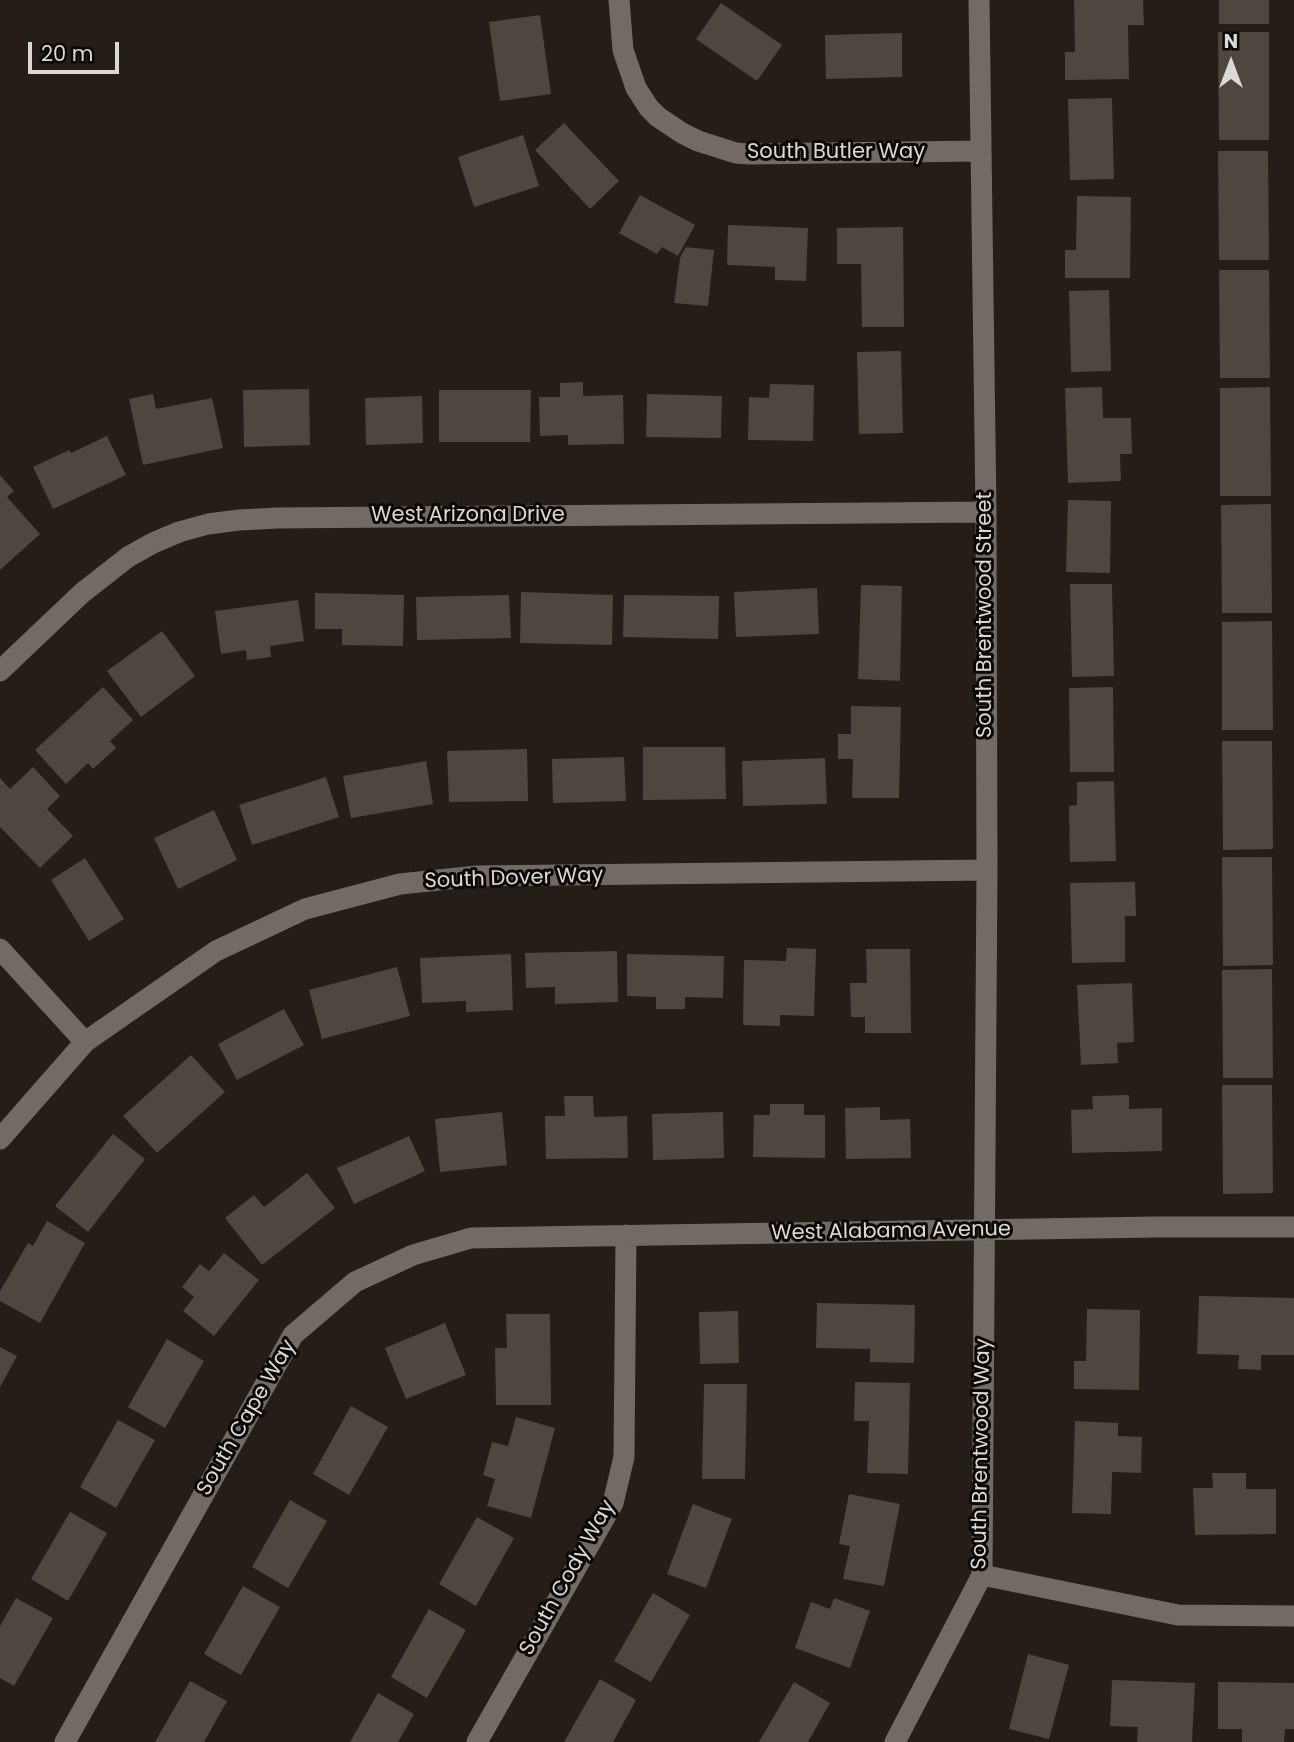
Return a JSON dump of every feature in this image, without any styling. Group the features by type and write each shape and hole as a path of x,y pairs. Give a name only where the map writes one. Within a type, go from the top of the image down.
{"street":[{"name":"South Butler Way","path":"619,0 623,50 636,88 658,117 698,141 736,153 749,154 981,151"},
{"name":"South Brentwood Street","path":"979,0 986,512 985,1230"},
{"name":"West Arizona Drive","path":"0,671 82,593 128,557 153,542 208,524 278,518 986,512"},
{"name":"South Dover Way","path":"0,1139 85,1042 216,951 305,909 400,884 477,876 987,870"},
{"path":"0,949 85,1042"},
{"name":"West Alabama Avenue","path":"625,1236 1294,1227"},
{"name":"South Brentwood Way","path":"895,1742 982,1575 985,1230"},
{"name":"South Cape Way","path":"65,1742 293,1335 355,1282 413,1255 471,1238 625,1236"},
{"name":"South Cody Way","path":"477,1742 613,1503 624,1457 625,1236"},
{"path":"982,1575 1178,1615 1294,1616"}],"building":[{"path":"1074,0 1143,0 1144,25 1128,25 1129,79 1065,80 1065,52 1075,52"},
{"path":"1219,0 1269,0 1269,24 1219,24"},
{"path":"721,3 782,45 757,81 696,39"},
{"path":"540,15 551,94 500,101 489,22"},
{"path":"1218,32 1269,32 1269,140 1219,140"},
{"path":"902,33 902,77 826,79 825,35"},
{"path":"1112,98 1114,179 1070,180 1068,99"},
{"path":"564,123 619,181 590,209 535,150"},
{"path":"523,135 539,186 474,207 458,157"},
{"path":"1218,151 1268,151 1269,260 1219,260"},
{"path":"640,195 695,225 678,256 662,247 657,254 619,233"},
{"path":"1077,196 1131,197 1130,278 1065,278 1065,250 1076,250"},
{"path":"728,225 808,228 806,281 775,280 775,267 727,265"},
{"path":"903,227 904,327 862,327 861,264 837,264 837,228"},
{"path":"686,247 714,250 708,306 674,303 680,258"},
{"path":"1219,270 1269,270 1270,378 1220,378"},
{"path":"1109,290 1111,371 1071,372 1069,291"},
{"path":"901,351 903,433 859,434 857,352"},
{"path":"583,382 583,396 623,395 624,444 568,445 568,435 540,436 539,397 560,397 560,383"},
{"path":"770,384 814,385 813,441 748,440 749,397 769,398"},
{"path":"1102,387 1103,418 1131,418 1132,454 1120,454 1121,481 1068,483 1065,388"},
{"path":"1270,387 1271,496 1220,496 1220,388"},
{"path":"309,389 310,445 244,447 243,390"},
{"path":"439,390 531,390 530,442 439,442"},
{"path":"153,394 156,409 212,398 223,448 143,465 129,399"},
{"path":"647,394 722,396 721,438 646,437"},
{"path":"422,396 423,443 366,445 365,398"},
{"path":"107,436 126,475 53,509 33,467"},
{"path":"0,475 14,491 7,497 40,534 0,570"},
{"path":"1068,500 1111,501 1110,573 1066,572"},
{"path":"1271,504 1272,613 1222,613 1221,505"},
{"path":"1070,584 1112,584 1114,676 1072,677"},
{"path":"861,585 902,586 900,681 858,679"},
{"path":"817,588 819,634 736,637 734,592"},
{"path":"521,592 613,595 612,645 520,643"},
{"path":"315,593 404,595 403,646 342,645 342,629 315,629"},
{"path":"509,595 511,638 417,640 416,597"},
{"path":"624,595 719,596 718,639 623,637"},
{"path":"298,600 304,641 270,646 271,657 247,660 246,650 221,654 215,611"},
{"path":"1272,621 1273,730 1222,730 1222,622"},
{"path":"162,631 195,676 141,717 107,671"},
{"path":"103,687 133,720 110,741 116,748 93,769 88,763 66,784 35,750"},
{"path":"1113,687 1114,772 1070,772 1069,688"},
{"path":"851,706 901,707 899,798 852,798 853,759 838,759 838,734 851,734"},
{"path":"1222,741 1272,741 1273,849 1223,850"},
{"path":"643,747 725,747 726,799 643,800"},
{"path":"527,749 528,801 449,802 447,751"},
{"path":"624,757 626,801 553,803 552,759"},
{"path":"825,758 827,804 743,806 742,761"},
{"path":"426,761 433,804 351,818 343,776"},
{"path":"33,767 60,796 47,809 73,836 40,868 0,827 0,778 10,789"},
{"path":"326,777 339,817 252,845 239,805"},
{"path":"1114,781 1116,861 1070,862 1069,806 1077,805 1077,782"},
{"path":"214,810 237,860 178,889 154,838"},
{"path":"1222,857 1272,857 1273,965 1223,966"},
{"path":"85,858 124,919 89,941 51,880"},
{"path":"1135,882 1136,916 1125,916 1125,962 1072,963 1070,883"},
{"path":"787,948 816,949 814,1016 780,1015 780,1026 743,1025 744,960 786,961"},
{"path":"866,949 910,949 911,1033 865,1033 865,1017 851,1017 850,983 867,983"},
{"path":"617,951 618,1002 555,1004 555,987 526,988 525,953"},
{"path":"511,954 513,1010 466,1012 466,1001 422,1003 420,958"},
{"path":"627,954 724,956 723,998 685,997 685,1009 656,1009 656,997 627,996"},
{"path":"397,967 410,1016 322,1039 309,990"},
{"path":"1272,969 1273,1078 1223,1078 1222,970"},
{"path":"1132,983 1134,1042 1117,1043 1118,1063 1081,1065 1077,985"},
{"path":"284,1009 304,1045 237,1080 218,1044"},
{"path":"191,1055 225,1092 157,1153 123,1116"},
{"path":"1222,1085 1272,1085 1273,1193 1223,1194"},
{"path":"1129,1095 1129,1109 1162,1108 1162,1151 1072,1153 1071,1110 1093,1109 1092,1096"},
{"path":"564,1096 593,1096 594,1117 627,1116 628,1158 546,1159 545,1116 565,1116"},
{"path":"770,1104 804,1104 804,1115 825,1115 825,1158 753,1157 754,1115 770,1115"},
{"path":"880,1107 880,1120 910,1119 911,1158 846,1159 845,1108"},
{"path":"502,1112 507,1165 440,1172 435,1119"},
{"path":"723,1112 724,1158 653,1160 652,1114"},
{"path":"113,1134 145,1159 88,1232 55,1206"},
{"path":"409,1136 425,1171 354,1204 337,1168"},
{"path":"307,1173 335,1208 262,1265 225,1218 254,1195 264,1207"},
{"path":"47,1221 85,1243 40,1323 0,1301 0,1291 28,1243 33,1246"},
{"path":"224,1253 259,1280 214,1336 183,1311 194,1297 182,1287 200,1264 209,1271"},
{"path":"1199,1296 1294,1298 1294,1355 1261,1355 1261,1370 1238,1369 1239,1355 1197,1354"},
{"path":"817,1303 915,1305 914,1363 870,1362 870,1349 816,1348"},
{"path":"1087,1309 1140,1310 1139,1390 1074,1389 1074,1361 1086,1361"},
{"path":"738,1311 739,1363 700,1364 699,1312"},
{"path":"506,1314 550,1314 551,1405 496,1405 495,1348 507,1348"},
{"path":"445,1323 466,1375 406,1399 385,1348"},
{"path":"167,1339 204,1361 165,1428 128,1407"},
{"path":"0,1347 17,1356 0,1387"},
{"path":"855,1382 910,1383 908,1474 867,1473 869,1421 854,1421"},
{"path":"704,1384 747,1384 745,1479 702,1479"},
{"path":"351,1406 388,1427 349,1495 313,1474"},
{"path":"516,1417 555,1428 531,1518 487,1506 495,1479 483,1475 492,1442 508,1446"},
{"path":"118,1420 155,1440 116,1508 80,1487"},
{"path":"1075,1421 1118,1423 1118,1436 1142,1437 1141,1473 1112,1472 1111,1514 1072,1513"},
{"path":"1212,1473 1246,1473 1246,1489 1276,1489 1276,1534 1195,1535 1193,1488 1213,1488"},
{"path":"849,1494 900,1504 884,1586 843,1579 850,1546 839,1544"},
{"path":"290,1500 327,1521 288,1588 252,1567"},
{"path":"693,1504 732,1519 706,1588 667,1574"},
{"path":"70,1512 107,1533 68,1601 31,1579"},
{"path":"477,1517 514,1538 476,1606 439,1584"},
{"path":"243,1586 280,1607 241,1675 204,1654"},
{"path":"653,1593 690,1615 651,1682 614,1661"},
{"path":"16,1598 53,1618 14,1686 0,1678 0,1626"},
{"path":"834,1598 870,1611 850,1668 795,1648 811,1602 830,1609"},
{"path":"429,1609 466,1630 427,1698 391,1677"},
{"path":"1028,1654 1069,1665 1049,1739 1009,1729"},
{"path":"600,1679 636,1700 613,1742 564,1742"},
{"path":"1112,1680 1195,1683 1192,1742 1137,1742 1138,1727 1110,1726"},
{"path":"190,1681 227,1701 204,1742 155,1742"},
{"path":"794,1682 830,1703 808,1742 759,1742"},
{"path":"1218,1682 1294,1683 1294,1729 1285,1729 1284,1742 1242,1742 1242,1729 1218,1729"},
{"path":"378,1693 414,1714 398,1742 350,1742"}]}
